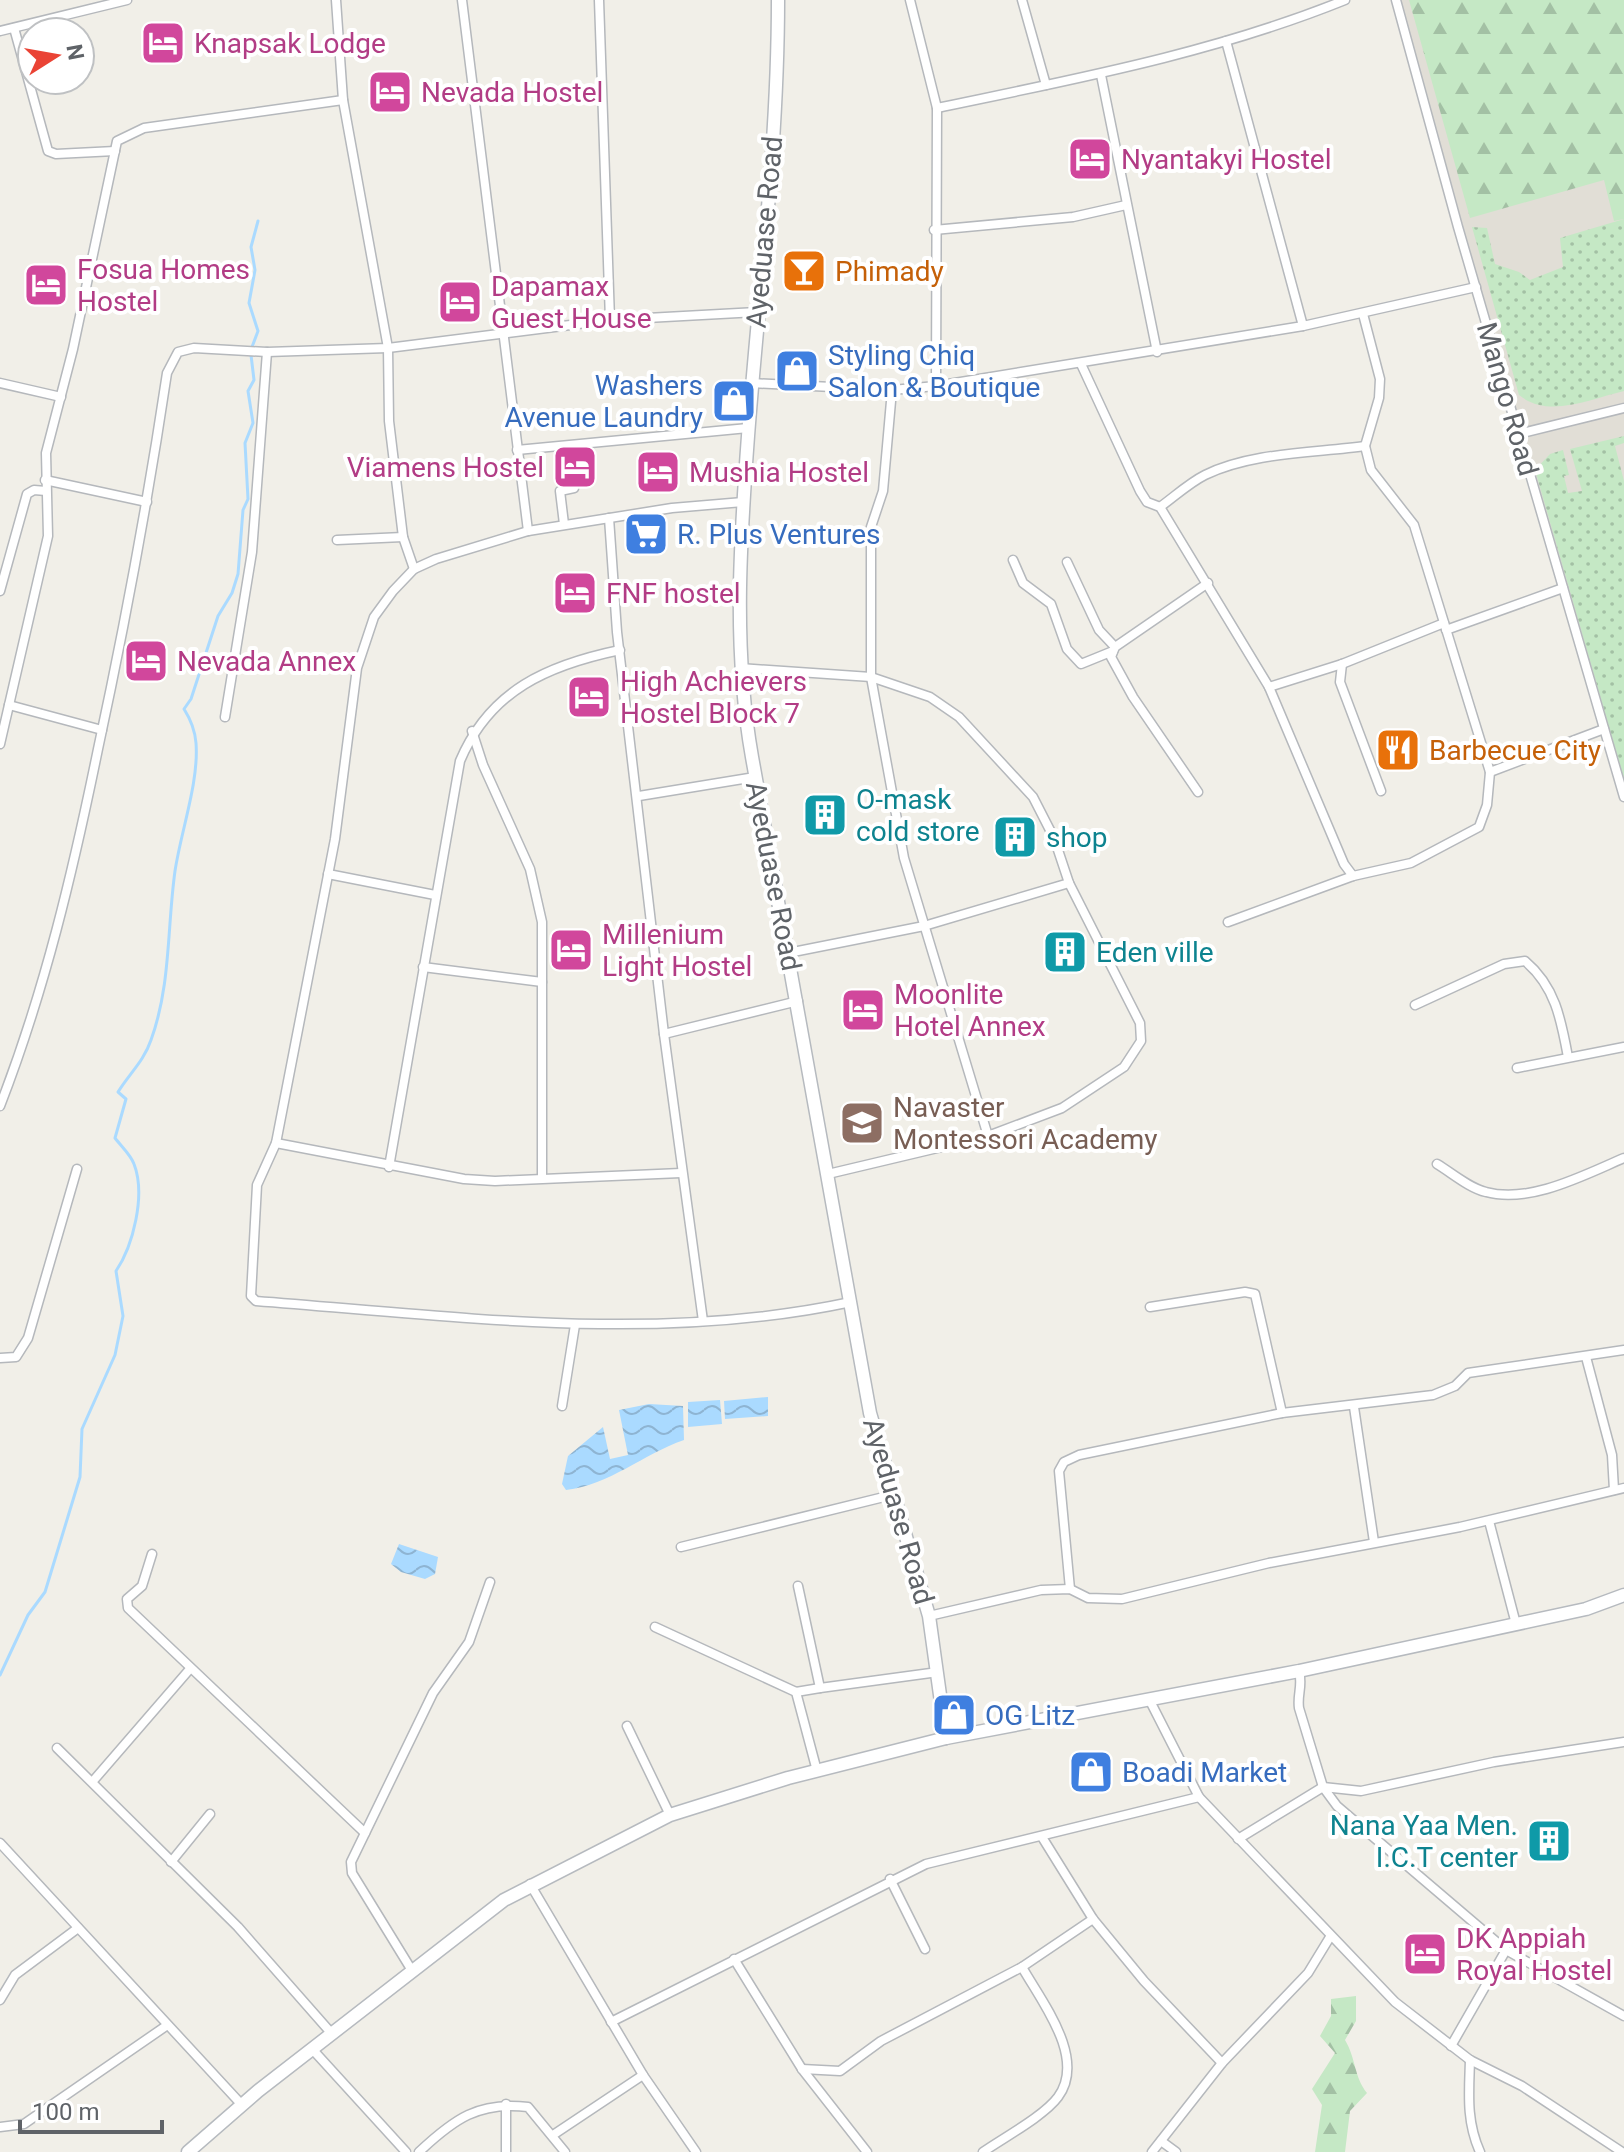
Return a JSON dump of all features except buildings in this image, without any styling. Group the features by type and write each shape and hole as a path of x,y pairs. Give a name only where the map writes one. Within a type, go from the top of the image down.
{"street":[{"path":"0,31 127,0"},
{"path":"336,0 343,100 388,348 389,421 403,537 414,569"},
{"path":"462,0 528,531"},
{"path":"599,0 610,320"},
{"name":"Ayeduase Road","path":"778,0 772,157 743,502 739,668 755,777 798,1001 870,1413 929,1616 946,1738"},
{"path":"910,0 937,108 934,230 936,386"},
{"path":"1022,0 1046,85"},
{"path":"937,108 1101,75 1226,41 1345,0"},
{"name":"Mango Road","path":"1396,0 1624,797"},
{"path":"14,28 48,151 56,154 115,151"},
{"path":"1226,41 1303,326"},
{"path":"1101,75 1157,352"},
{"path":"0,744 48,536 46,453 117,141 134,130 343,100"},
{"path":"934,230 1073,217 1126,205"},
{"path":"751,383 892,390 936,386 1303,326 1476,287"},
{"path":"0,1106 59,928 147,502 167,373 178,352 194,348 267,352 388,348 610,320 757,312"},
{"path":"1228,922 1353,876 1411,863 1479,827 1487,805 1490,772 1414,525 1371,470 1365,446 1380,379 1363,314"},
{"path":"225,717 252,552 267,352"},
{"path":"1081,364 1140,491 1147,502 1160,507 1269,687 1344,864 1353,876"},
{"path":"0,383 61,397"},
{"path":"892,390 883,491 871,527 871,677 904,858 988,1136"},
{"path":"1518,434 1624,408"},
{"path":"517,450 748,428"},
{"path":"1160,507 1204,475 1218,470 1365,446"},
{"path":"45,480 147,502"},
{"path":"564,524 560,491 574,488 574,480"},
{"path":"0,591 27,494 34,490 46,491"},
{"path":"743,502 528,531 414,569 374,617 364,641 328,874 276,1143 257,1185 253,1300 575,1325 776,1316 851,1302"},
{"path":"609,518 620,650 664,1034 703,1321"},
{"path":"337,540 403,537"},
{"path":"1013,560 1023,583 1051,604 1072,658 1081,664 1114,649 1208,583"},
{"path":"1067,562 1099,630 1114,649"},
{"path":"1269,687 1563,588"},
{"path":"1114,649 1111,662 1198,792"},
{"path":"389,1167 460,761 472,731 515,689 562,665 620,650"},
{"path":"1342,664 1340,682 1381,791"},
{"path":"739,668 871,677 930,697 982,739 1033,797 1054,838 1069,883 1140,1023 1141,1041 1124,1067 1062,1108 988,1136 828,1174"},
{"path":"9,705 102,730"},
{"path":"1490,772 1604,729"},
{"path":"472,731 533,879 542,922 542,1178"},
{"path":"639,796 755,777"},
{"path":"328,874 435,895"},
{"path":"788,953 924,926 1069,883"},
{"path":"1415,1005 1491,969 1525,961 1548,986 1560,1013 1568,1057"},
{"path":"423,967 542,982"},
{"path":"664,1034 798,1001"},
{"path":"1517,1068 1624,1047"},
{"path":"276,1143 464,1179 681,1173"},
{"path":"1437,1164 1482,1191 1494,1194 1555,1186 1624,1158"},
{"path":"0,1358 16,1357 28,1338 77,1169"},
{"path":"1150,1307 1245,1292 1255,1294 1282,1413"},
{"path":"562,1406 575,1325"},
{"path":"1070,1589 1059,1488 1059,1471 1064,1462 1095,1450 1282,1413 1354,1407 1433,1395 1455,1386 1468,1373 1624,1350"},
{"path":"929,1616 1009,1596 1070,1589 1088,1598 1122,1599 1245,1568 1489,1521 1619,1489 1586,1357"},
{"path":"1354,1407 1374,1542"},
{"path":"681,1547 892,1495"},
{"path":"1489,1521 1516,1624"},
{"path":"152,1554 142,1586 126,1604 189,1670 365,1833"},
{"path":"411,1969 352,1873 351,1862 433,1693 469,1642 490,1582"},
{"path":"798,1586 820,1688"},
{"path":"188,2152 411,1969 530,1883 670,1815 817,1771 946,1738 1299,1671 1586,1609 1624,1595"},
{"path":"655,1627 796,1692 939,1672"},
{"path":"93,1781 189,1670"},
{"path":"1299,1671 1303,1686 1298,1698 1299,1708 1323,1787 1337,1806 1506,1950 1624,2016"},
{"path":"796,1692 817,1771"},
{"path":"1149,1699 1199,1797 1395,2002 1470,2060 1522,2086 1620,2151"},
{"path":"627,1726 670,1815"},
{"path":"1238,1839 1323,1787 1361,1791 1494,1762 1624,1742"},
{"path":"57,1748 259,1949 332,2034"},
{"path":"611,2022 890,1879 962,1853 1042,1837 1199,1797"},
{"path":"171,1862 210,1814"},
{"path":"1042,1837 1093,1919 1144,1981 1222,2063"},
{"path":"0,1843 242,2105"},
{"path":"890,1879 925,1949"},
{"path":"530,1883 643,2075 696,2152"},
{"path":"802,2069 840,2071 881,2041 1022,1967 1093,1919"},
{"path":"0,2000 15,1975 78,1928"},
{"path":"1152,2152 1222,2063 1308,1973 1330,1937"},
{"path":"1451,2046 1506,1950"},
{"path":"734,1959 802,2069 867,2152"},
{"path":"983,2152 1058,2097 1067,2075 1066,2050 1022,1967"},
{"path":"0,2127 24,2124 166,2026"},
{"path":"313,2050 406,2152"},
{"path":"1470,2060 1468,2107 1472,2134 1480,2152"},
{"path":"553,2135 643,2075"},
{"path":"506,2104 506,2152"},
{"path":"419,2152 461,2118 479,2109 506,2104 528,2107 565,2152"},
{"path":"1161,2141 1176,2152"}],"shaded area":[{"path":"1401,0 1624,0 1624,790 1498,354"}],"green space":[{"path":"1409,0 1624,0 1624,219 1614,221 1604,180 1470,218"},
{"path":"1624,219 1624,391 1570,405 1543,406 1530,402 1519,395 1472,227 1487,228 1495,264 1519,272 1530,280 1563,267 1560,238"},
{"path":"1624,436 1624,443 1615,446 1624,481 1624,779 1535,470 1550,454 1563,450 1569,475 1564,476 1568,493 1582,491 1570,449"},
{"path":"1356,1996 1356,2021 1345,2040 1367,2093 1350,2111 1345,2152 1315,2152 1322,2105 1312,2089 1335,2053 1320,2036 1331,2016 1331,1999"}],"water":[{"path":"768,1397 768,1416 725,1419 724,1401"},
{"path":"720,1400 722,1424 688,1427 688,1402"},
{"path":"649,1404 683,1406 684,1440 612,1476 566,1490 562,1484 568,1456 603,1427 610,1459 628,1455 619,1410"},
{"path":"399,1544 438,1557 435,1574 425,1579 401,1572 391,1564"}],"waterway":[{"path":"252,347 258,331 249,303 255,270 251,247 258,221"},
{"path":"0,1675 28,1615 45,1592 80,1477 82,1429 115,1355 123,1316 116,1271 128,1248 136,1220 139,1190 133,1161 115,1138 126,1099 118,1092 148,1048 162,998 172,892 196,758 195,734 184,709 191,699 218,616 232,593 238,574 243,510 248,499 245,443 253,423 248,391 254,380 251,355"}],"place":[{"name":"Knapsak Lodge","path":"163,43"},
{"name":"Nevada Hostel","path":"390,92"},
{"name":"Nyantakyi Hostel","path":"1090,159"},
{"name":"Phimady","path":"804,271"},
{"name":"Fosua Homes Hostel","path":"46,285"},
{"name":"Dapamax Guest House","path":"460,302"},
{"name":"Styling Chiq Salon & Boutique","path":"797,371"},
{"name":"Washers Avenue Laundry","path":"734,401"},
{"name":"Viamens Hostel","path":"575,467"},
{"name":"Mushia Hostel","path":"658,472"},
{"name":"R. Plus Ventures","path":"646,534"},
{"name":"FNF hostel","path":"575,593"},
{"name":"Nevada Annex","path":"146,661"},
{"name":"High Achievers Hostel Block 7","path":"589,697"},
{"name":"Barbecue City","path":"1398,750"},
{"name":"O-mask cold store","path":"825,815"},
{"name":"shop","path":"1015,837"},
{"name":"Millenium Light Hostel","path":"571,950"},
{"name":"Eden ville","path":"1065,952"},
{"name":"Moonlite Hotel Annex","path":"863,1010"},
{"name":"Navaster Montessori Academy","path":"862,1123"},
{"name":"OG Litz","path":"954,1715"},
{"name":"Boadi Market","path":"1091,1772"},
{"name":"Nana Yaa Men. I.C.T center","path":"1549,1841"},
{"name":"DK Appiah Royal Hostel","path":"1425,1954"}]}
